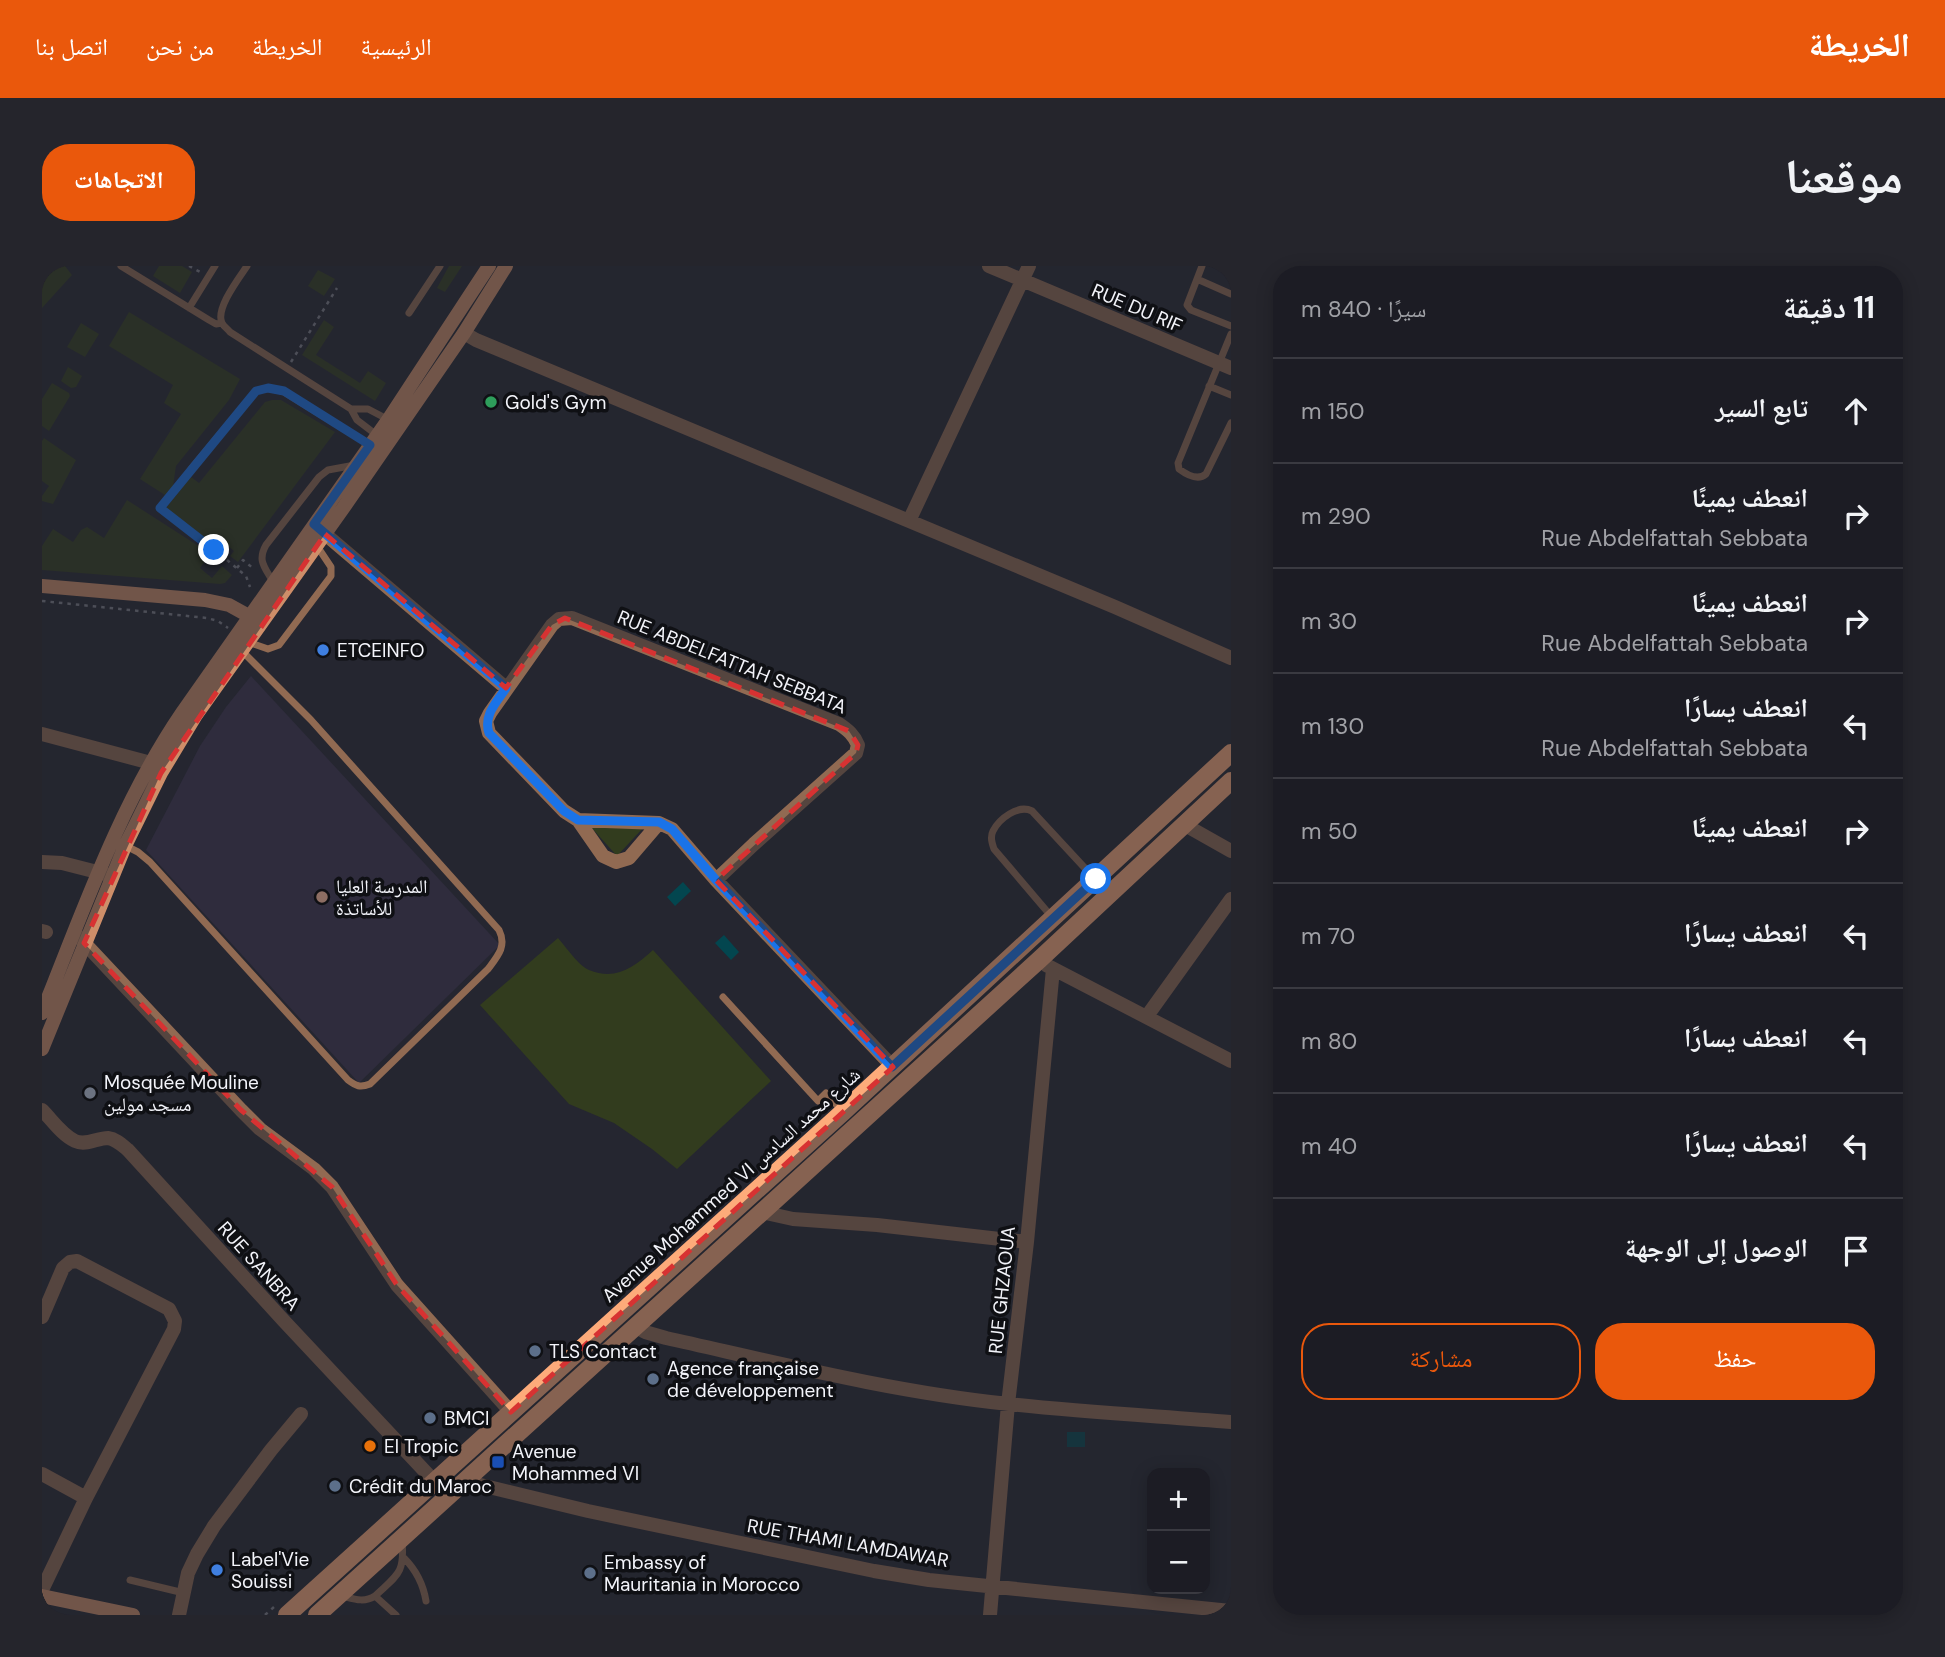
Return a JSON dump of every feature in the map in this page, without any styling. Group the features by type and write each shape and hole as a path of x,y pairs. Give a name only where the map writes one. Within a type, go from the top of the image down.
{"main road":[{"path":"105,874 125,846 161,773 196,715 245,647 268,579 318,535 356,466 464,332 492,269"},
{"path":"393,423 492,269"},
{"path":"42,1049 80,938 151,763 182,713 256,620 318,535 378,441"},
{"path":"42,586 205,600 229,605 256,620"},
{"name":"Avenue Mohammed VI شارع محمد السادس","path":"287,1615 843,1112 1231,753"},
{"name":"Avenue Mohammed VI شارع محمد السادس","path":"326,1608 762,1212 1046,965 1231,781"},
{"path":"42,1013 80,938"},
{"path":"42,1596 133,1615"}],"street":[{"name":"RUE DU RIF","path":"989,266 1224,366"},
{"path":"909,521 1029,266"},
{"path":"464,332 489,345 1231,658"},
{"path":"318,535 506,688"},
{"name":"RUE ABDELFATTAH SEBBATA","path":"659,822 629,858 616,862 603,856 578,820 564,811 489,733 486,721 490,713 559,619 586,624 839,724 849,731 858,745 856,752 716,880"},
{"path":"42,734 151,763"},
{"path":"578,820 659,822 672,829 716,880 892,1067"},
{"path":"1185,825 1231,850"},
{"path":"42,862 62,863 105,874"},
{"path":"1147,1016 1231,900"},
{"path":"80,938 241,1111 260,1129 314,1169 332,1187 397,1285 511,1412"},
{"path":"1046,965 1231,1061"},
{"name":"RUE GHZAOUA","path":"990,1615 1008,1404 1027,1242 1046,965"},
{"name":"RUE SANBRA","path":"42,1110 75,1141 81,1143 108,1138 116,1140 128,1150 434,1481"},
{"path":"762,1212 793,1219 877,1225 1027,1242"},
{"path":"42,1317 63,1268 70,1262 77,1261 169,1309 176,1321 42,1590"},
{"path":"636,1327 666,1338 801,1369 922,1392 1008,1404 1231,1422"},
{"path":"179,1615 188,1573 214,1526 301,1414"},
{"path":"42,1474 86,1497"},
{"name":"RUE THAMI LAMDAWAR","path":"464,1481 588,1511 929,1580 1231,1611"}],"lane":[{"path":"121,266 216,324 222,323"},
{"path":"189,308 215,266"},
{"path":"247,266 225,300 220,314 222,323 230,332 351,409 357,420 378,441"},
{"path":"410,313 440,266"},
{"path":"1202,266 1186,305 1231,326"},
{"path":"1197,279 1231,293"},
{"path":"1231,334 1224,366 1209,386 1178,464 1179,469 1196,478 1206,474 1231,423"},
{"path":"1209,386 1231,395"},
{"path":"191,469 256,391 268,388 284,391 378,441"},
{"path":"351,409 368,409 393,423"},
{"path":"268,579 261,559 266,545 319,477 328,470 356,466"},
{"path":"245,647 268,649 279,645 331,576 331,567 318,535"},
{"path":"125,846 150,862 356,1086 370,1084 488,969 499,955 503,945 499,930 245,647"},
{"path":"1053,918 994,849 991,842 994,830 1013,811 1032,811 1096,879"},
{"path":"723,997 818,1101 826,1093 843,1112"},
{"path":"326,1608 375,1596 400,1571 404,1558 401,1538"},
{"path":"404,1558 417,1573 425,1601"},
{"path":"130,1580 184,1593"},
{"path":"375,1596 396,1615"}],"path":[{"path":"288,368 337,288"},
{"path":"191,469 160,508 214,550"},
{"path":"227,560 246,576 250,587"},
{"path":"237,568 243,560 268,579"},
{"path":"42,601 207,618 228,628"},
{"path":"42,1612 57,1615"}],"highlighted area":[{"path":"325,534 506,688 552,625 565,618 849,731 858,745 856,753 716,880 893,1067 511,1412 397,1285 332,1187 241,1110 84,943 161,773"}],"shaded area":[{"name":"المدرسة العليا للأساتذة","path":"251,676 500,945 359,1083 146,850 200,746"}],"green space":[{"path":"42,266 65,266 72,275 42,308"},
{"path":"159,266 182,266 192,272 180,293 153,276"},
{"path":"449,266 462,266 445,292 437,288"},
{"path":"318,270 335,279 324,296 308,286"},
{"path":"129,312 240,379 229,400 176,466 173,486 165,495 140,479 181,414 164,403 173,385 109,346"},
{"path":"324,320 334,327 316,355 360,383 368,371 386,383 375,401 302,355"},
{"path":"81,323 99,334 85,357 67,347"},
{"path":"68,367 82,376 76,387 71,388 61,381"},
{"path":"52,383 70,396 49,431 42,426 42,399"},
{"path":"281,400 335,432 238,562 230,556 234,551 222,541 217,547 166,508 191,477 199,483 265,402"},
{"path":"44,438 76,460 53,504 42,501 42,496 49,486 42,481"},
{"path":"127,500 211,554 200,568 212,578 222,566 232,575 225,583 220,584 42,570 42,546 53,529 73,542 81,530 87,527 104,538"},
{"path":"590,826 644,827 617,856"},
{"path":"558,938 581,964 599,973 624,970 653,950 771,1081 677,1169 614,1123 569,1104 480,1005"}],"water":[{"path":"683,882 691,891 675,906 667,897"},
{"path":"724,935 739,952 731,960 715,943"},
{"path":"1067,1432 1085,1432 1085,1447 1067,1447"}],"place":[{"name":"Gold's Gym","path":"491,402"},
{"name":"ETCEINFO","path":"323,650"},
{"name":"المدرسة العليا للأساتذة","path":"322,897"},
{"name":"Mosquée Mouline مسجد مولين","path":"90,1093"},
{"name":"TLS Contact","path":"535,1351"},
{"name":"Agence française de développement","path":"653,1379"},
{"name":"BMCI","path":"430,1418"},
{"name":"El Tropic","path":"370,1446"},
{"name":"Avenue Mohammed VI","path":"498,1462"},
{"name":"Crédit du Maroc","path":"335,1486"},
{"name":"Label'Vie Souissi","path":"217,1570"},
{"name":"Embassy of Mauritania in Morocco","path":"590,1573"}],"route":[{"path":"214,550 160,508 256,391 268,388 284,391 370,445 314,524 506,688 486,721 489,733 572,818 659,822 672,829 716,880 892,1067 1096,879"}]}
